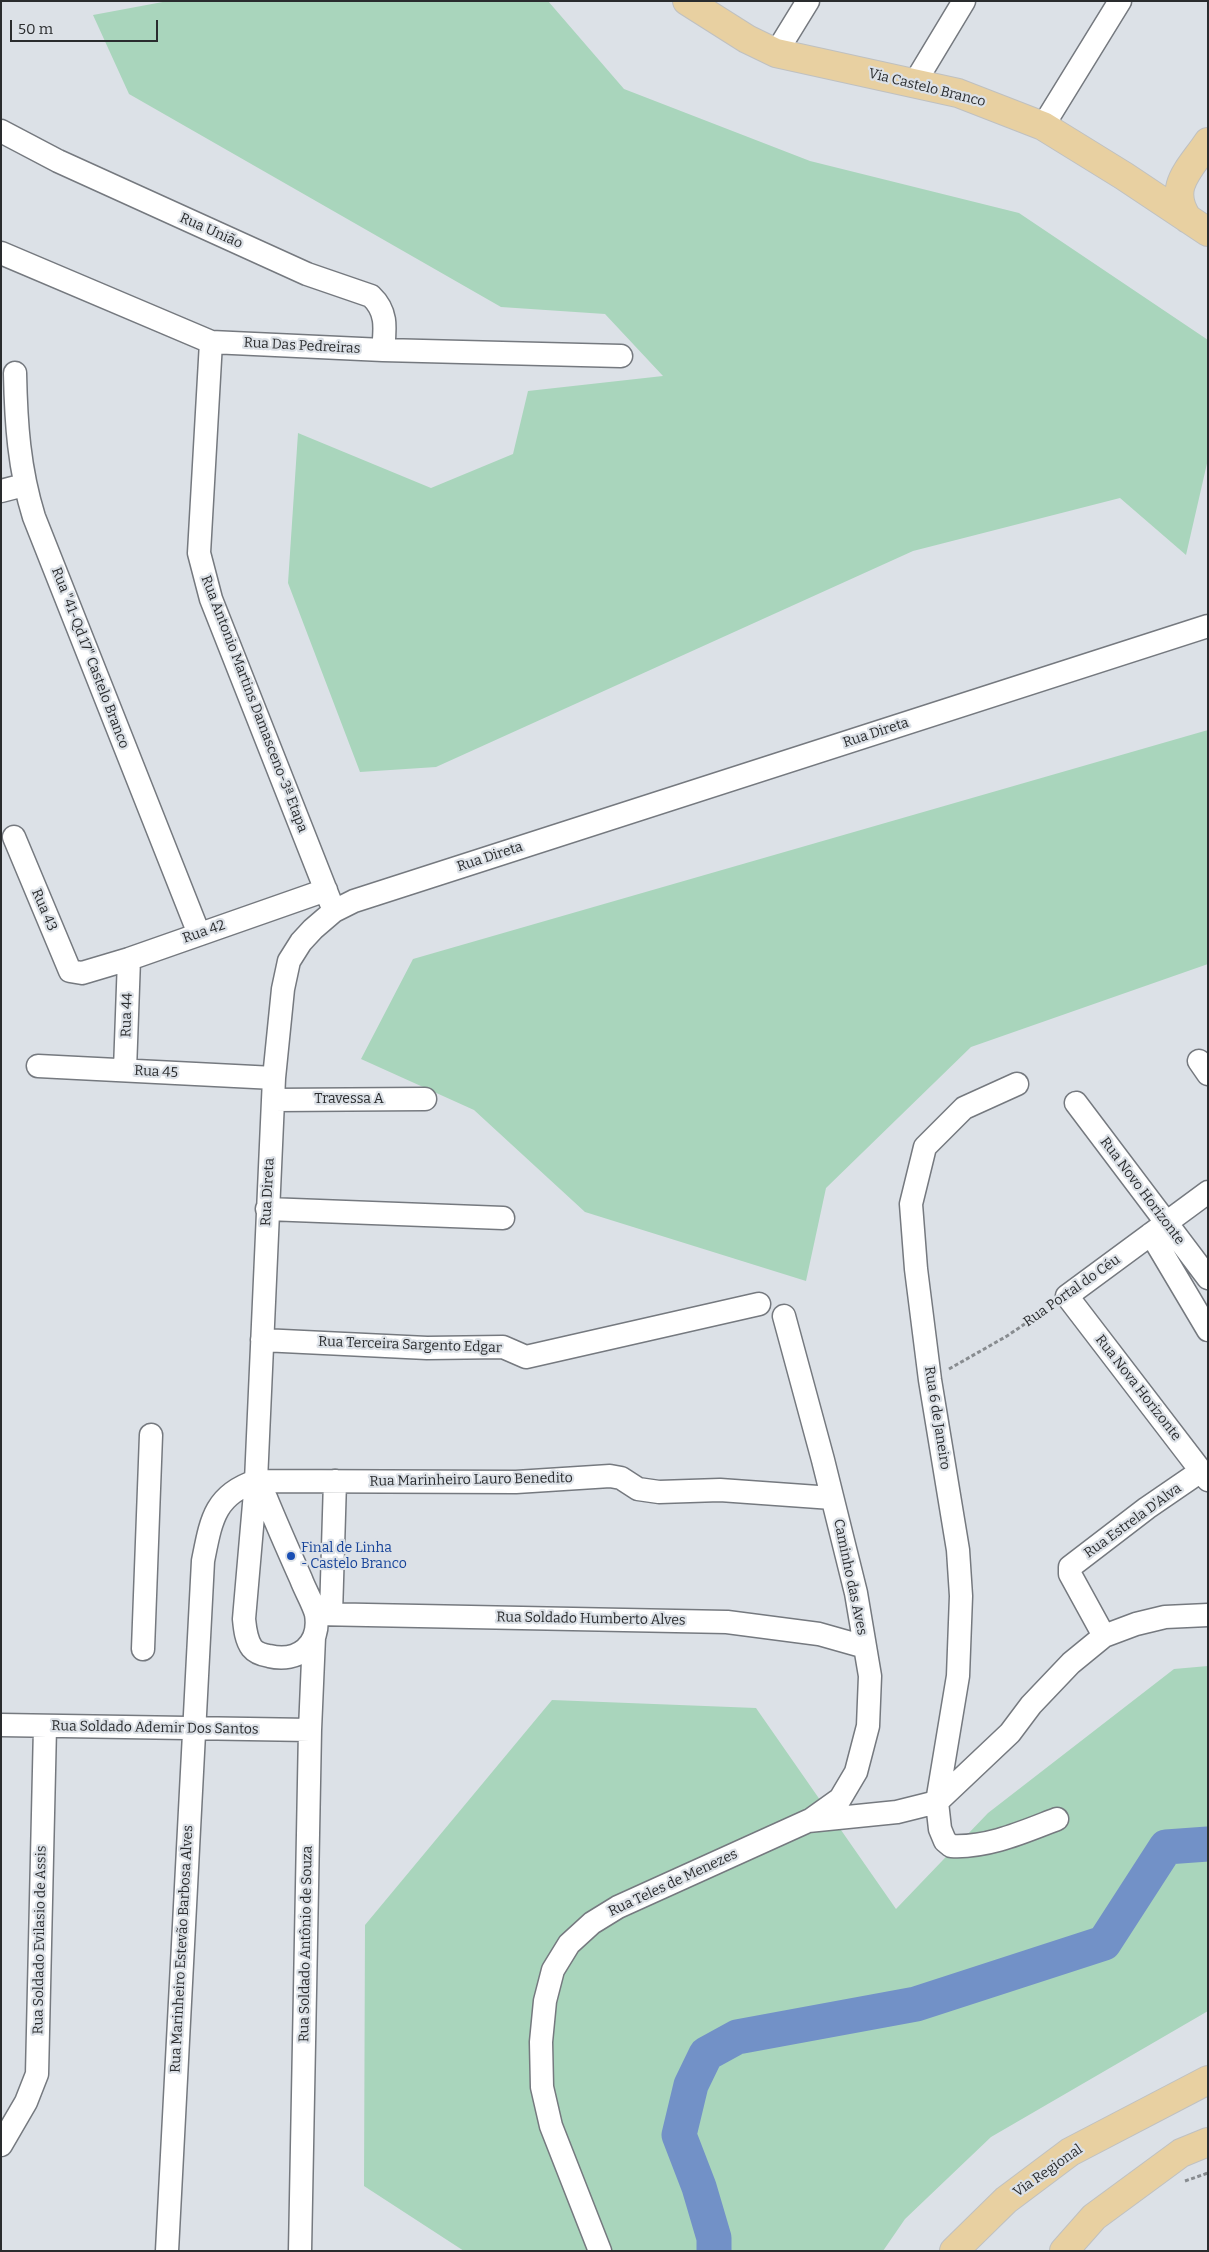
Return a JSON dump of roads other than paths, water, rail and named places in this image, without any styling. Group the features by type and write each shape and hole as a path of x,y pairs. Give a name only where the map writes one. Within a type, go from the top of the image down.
{"main road":[{"name":"Via Castelo Branco","path":"687,1 747,39 776,53 958,93 1043,126 1124,176 1198,226"},
{"path":"1198,226 1180,205 1179,186 1208,142"},
{"name":"Via Regional","path":"954,2251 1006,2200 1070,2152 1208,2080"},
{"path":"1064,2251 1094,2217 1181,2153 1208,2142"}],"street":[{"path":"776,53 808,1"},
{"path":"914,84 964,1"},
{"path":"1043,126 1120,1"},
{"name":"Rua União","path":"1,131 58,162 282,263 371,296 379,304 384,315 384,350"},
{"name":"Rua Das Pedreiras","path":"1,253 211,342 384,350 621,356"},
{"name":"Rua Antonio Martins Damasceno-3ª Etapa","path":"211,342 198,553 211,599 334,911"},
{"name":"Rua \"41-Qd 17\" Castelo Branco","path":"15,373 16,428 24,485 34,517 198,934"},
{"path":"1,491 24,485"},
{"name":"Rua Direta","path":"314,1637 306,1649 298,1656 276,1658 261,1654 253,1649 246,1635 244,1619 256,1480 266,1209 273,1089 289,961 313,929 334,911 370,896 1208,626"},
{"name":"Rua 43","path":"14,837 70,971 82,973"},
{"name":"Rua 42","path":"82,973 129,959 326,890"},
{"name":"Rua 44","path":"125,1070 129,959"},
{"name":"Rua 45","path":"38,1066 125,1070 273,1089"},
{"name":"Rua 6 de Janeiro","path":"1017,1084 964,1108 925,1147 911,1204 916,1269 930,1380 958,1550 961,1596 958,1676 938,1802 940,1828 945,1841 951,1846 966,1847 989,1843 1057,1819"},
{"name":"Travessa A","path":"273,1089 425,1098"},
{"name":"Rua Novo Horizonte","path":"1076,1103 1159,1228 1208,1278"},
{"name":"Rua Portal do Céu","path":"1067,1296 1208,1192"},
{"path":"266,1209 503,1218"},
{"path":"1159,1228 1208,1330"},
{"name":"Rua Nova Horizonte","path":"1067,1296 1205,1476"},
{"name":"Rua Terceira Sargento Edgar","path":"262,1340 427,1348 503,1347 526,1357 759,1304"},
{"name":"Caminho das Aves","path":"784,1316 856,1593 870,1676 871,1702 868,1726 856,1772 845,1793 834,1805 808,1821"},
{"path":"143,1649 150,1435"},
{"name":"Rua Marinheiro Lauro Benedito","path":"256,1480 516,1482 610,1476 621,1478 638,1488 659,1492 720,1490 832,1498"},
{"name":"Rua Estrela D'Alva","path":"1104,1636 1070,1574 1070,1567 1147,1508 1205,1476"},
{"path":"256,1480 323,1614"},
{"name":"Rua Marinheiro Estevão Barbosa Alves","path":"168,2251 197,1648 204,1561 208,1535 220,1504 236,1488 256,1480"},
{"path":"314,1637 323,1614 335,1481"},
{"name":"Rua Soldado Humberto Alves","path":"323,1614 727,1622 819,1634 865,1646"},
{"path":"938,1802 1010,1733 1031,1706 1071,1662 1104,1636 1136,1624 1165,1617 1208,1615"},
{"name":"Rua Soldado Antônio de Souza","path":"300,2251 310,1730 314,1637"},
{"name":"Rua Soldado Ademir Dos Santos","path":"1,1725 310,1730"},
{"name":"Rua Soldado Evilasio de Assis","path":"1,2145 26,2102 36,2074 45,1727"},
{"name":"Rua Teles de Menezes","path":"600,2251 551,2126 542,2087 541,2042 544,2001 553,1970 569,1944 592,1923 618,1907 808,1821 897,1812 938,1802"}],"waterway":[{"path":"714,2251 714,2238 699,2187 679,2135 691,2085 706,2054 737,2037 916,2004 1104,1943 1166,1847 1208,1844"}],"place":[{"name":"Final de Linha - Castelo Branco","path":"291,1556"}]}
